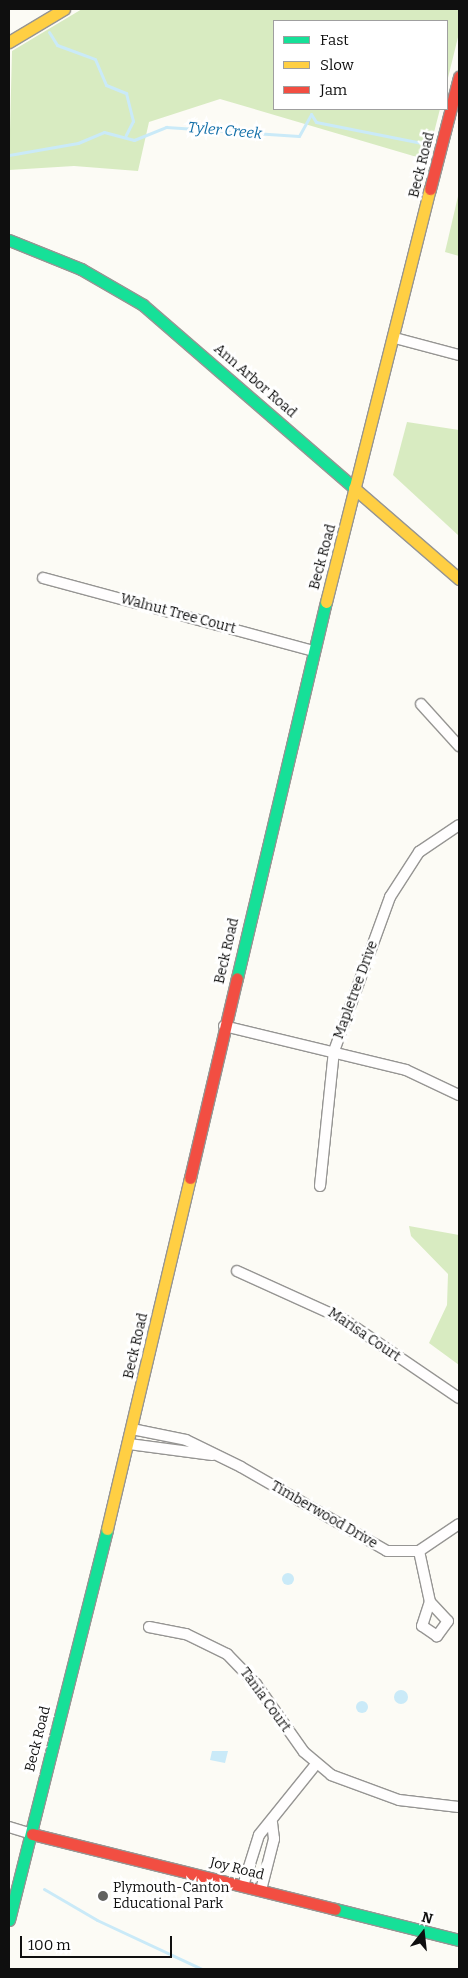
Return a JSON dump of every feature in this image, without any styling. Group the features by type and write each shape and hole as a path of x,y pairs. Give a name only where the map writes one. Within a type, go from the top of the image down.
{"main road":[{"path":"9,42 64,9"},
{"name":"Beck Road","path":"9,1920 132,1429 224,1026 313,650 357,491 459,78"},
{"name":"Ann Arbor Road","path":"9,240 81,269 143,306 459,579"},
{"name":"Joy Road","path":"32,1834 459,1940"}],"street":[{"path":"395,338 459,355"},
{"name":"Walnut Tree Court","path":"43,578 313,650"},
{"path":"421,704 459,746"},
{"name":"Mapletree Drive","path":"320,1186 334,1051 395,886 419,852 459,825"},
{"path":"224,1026 334,1051 419,1074 459,1095"},
{"name":"Marisa Court","path":"236,1271 343,1319 459,1398"},
{"name":"Timberwood Drive","path":"132,1429 186,1440 373,1545 397,1553 419,1551"},
{"name":"Timberwood Drive","path":"128,1444 215,1456"},
{"path":"430,1602 419,1551 459,1524"},
{"name":"Tania Court","path":"149,1627 186,1634 232,1658 316,1764"},
{"path":"243,1886 259,1835 272,1822 316,1764 370,1792 424,1806 459,1806"},
{"path":"261,1890 274,1840 272,1822"},
{"name":"Joy Road","path":"9,1827 32,1834"}],"green space":[{"path":"82,9 459,9 459,33 448,78 448,20 273,20 273,110 440,110 427,160 220,99 149,122 138,171 74,166 9,170 12,51"},
{"path":"459,192 459,256 445,252"},
{"path":"407,422 459,430 459,536 393,475"},
{"path":"409,1226 459,1235 459,1365 429,1343 447,1305 448,1274 411,1236"}],"water":[{"path":"288,1573 294,1579 288,1585 282,1579"},
{"path":"401,1690 406,1692 408,1697 406,1702 401,1704 396,1702 394,1697 396,1692"},
{"path":"364,1701 367,1702 367,1712 360,1713 357,1712 356,1705 357,1702"},
{"path":"212,1751 228,1751 225,1763 210,1760"}],"waterway":[{"path":"49,32 57,45 95,59 106,85 126,93 133,121 126,135"},
{"name":"Tyler Creek","path":"9,155 78,143 104,132 134,140 166,127 299,136 311,114 316,122 427,144"},
{"path":"44,1889 97,1920 202,1969"}],"traffic: fast":[{"path":"9,240 81,269 143,305 354,488"},
{"path":"237,978 326,602"},
{"path":"9,1920 107,1529"},
{"path":"335,1909 459,1940"}],"traffic: slow":[{"path":"9,42 64,9"},
{"path":"326,602 430,189"},
{"path":"354,488 459,579"},
{"path":"107,1529 190,1178"}],"traffic: jam":[{"path":"430,189 459,77"},
{"path":"190,1178 237,978"},
{"path":"32,1834 335,1909"}],"place":[{"name":"Plymouth-Canton Educational Park","path":"103,1896"}]}
